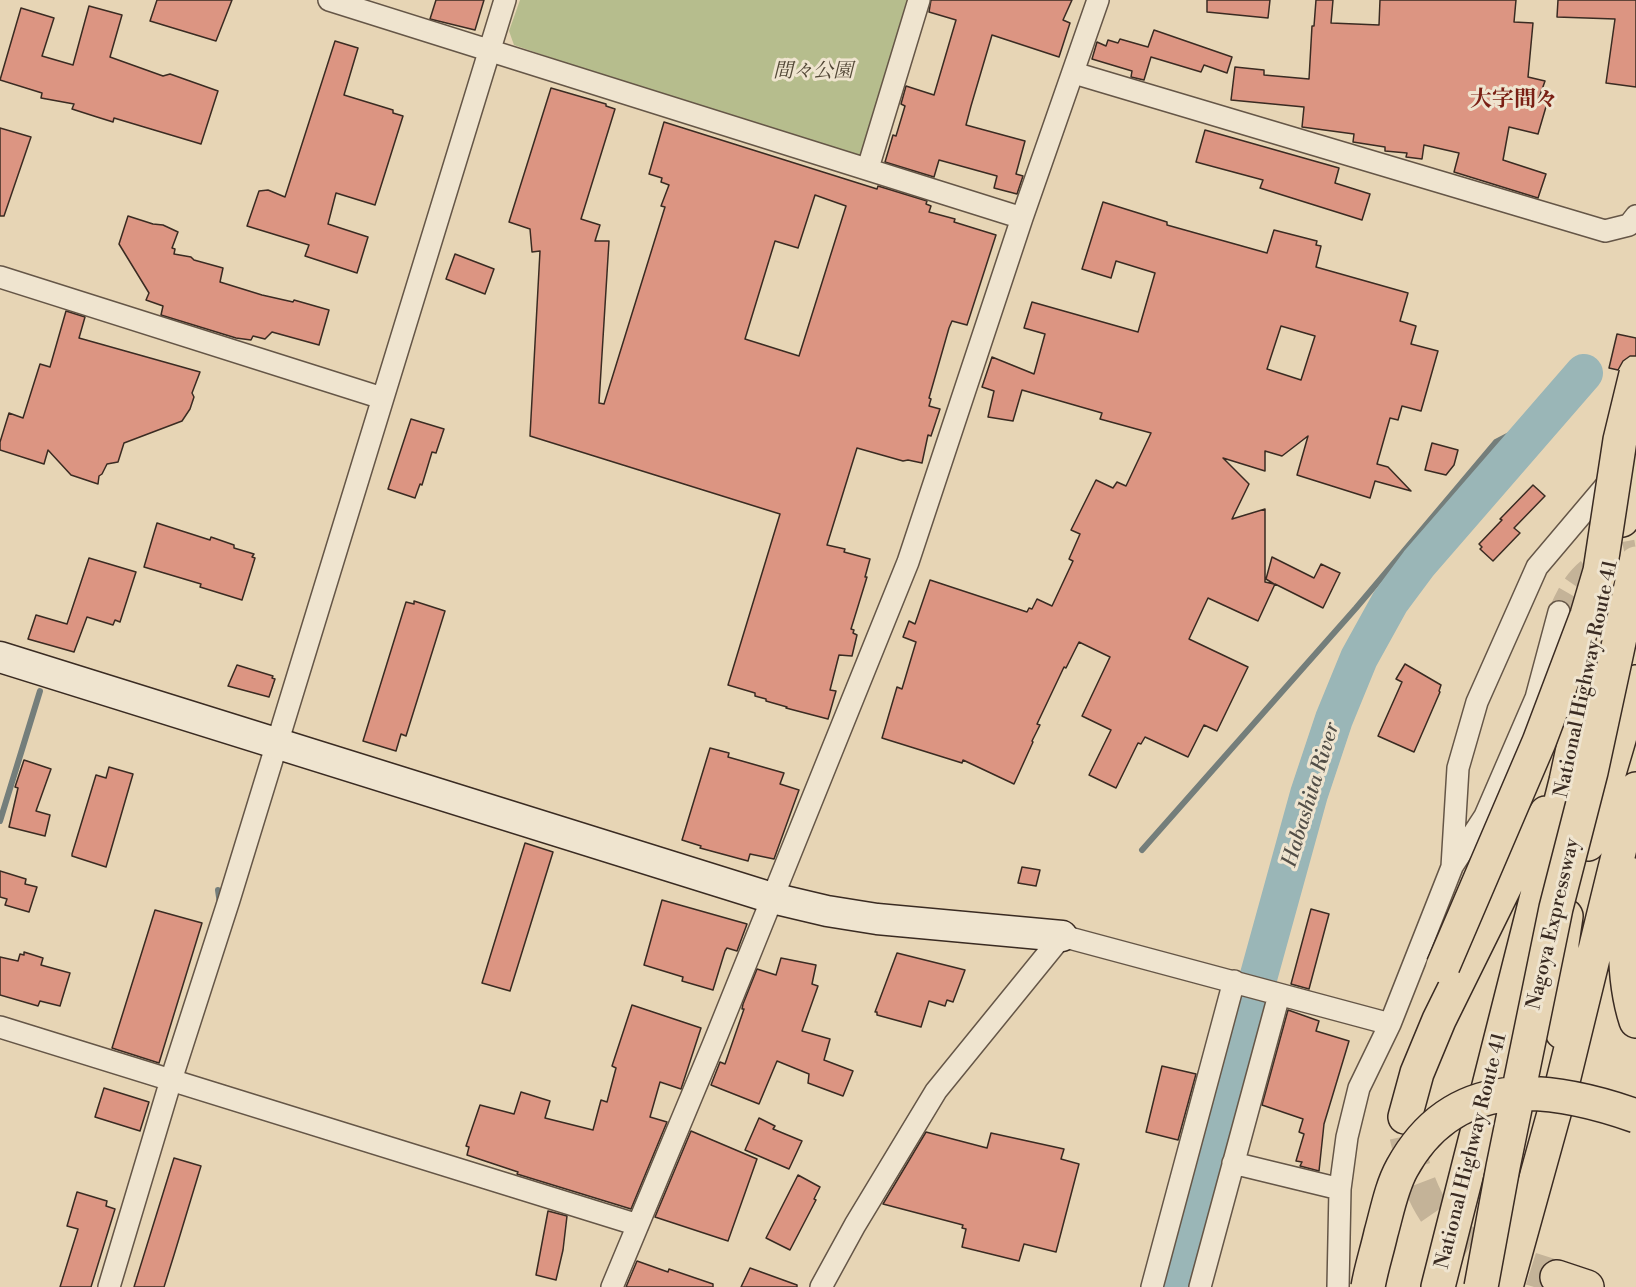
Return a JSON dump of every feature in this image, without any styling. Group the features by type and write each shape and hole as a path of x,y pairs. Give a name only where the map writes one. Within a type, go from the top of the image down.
{"highway":[{"path":"1566,781 1516,864 1439,1020 1417,1073 1405,1126 1405,1080 1414,1042 1443,966 1539,742 1587,615 1600,571 1620,440 1636,374"},
{"name":"National Highway Route 41","path":"1438,1287 1566,781 1636,452"},
{"name":"Nagoya Expressway","path":"1481,1287 1556,908 1591,772 1636,563"},
{"path":"1563,1081 1562,943 1566,916 1636,682"},
{"path":"1506,1287 1563,1081 1634,801"},
{"path":"1636,842 1627,906 1626,968 1636,1021"},
{"path":"1368,1287 1400,1170 1415,1146 1432,1127 1453,1112 1483,1099 1514,1093 1538,1093 1570,1097 1636,1116"},
{"path":"1557,1277 1587,1287"}],"street":[{"path":"329,0 1022,218"},
{"path":"109,1287 505,0"},
{"path":"868,168 918,0"},
{"path":"612,1287 909,562 1022,218 1098,0"},
{"path":"1074,73 1605,231 1629,225 1636,216"},
{"path":"0,276 382,398"},
{"path":"1452,867 1458,768 1477,702 1495,661 1537,567 1636,452"},
{"path":"1338,1287 1340,1189 1347,1137 1359,1088 1390,1024 1452,867 1485,816 1536,698 1559,612"},
{"path":"0,657 772,898 827,911 877,919 1062,936 1390,1024"},
{"path":"821,1287 855,1225 936,1091 1062,936"},
{"path":"1152,1287 1234,981"},
{"path":"1200,1287 1279,995"},
{"path":"0,1027 638,1225"},
{"path":"1233,1163 1340,1189"}],"green space":[{"name":"間々公園","path":"520,0 911,0 865,150 852,161 514,45 509,31"}],"building":[{"path":"157,0 232,0 216,41 150,21"},
{"path":"436,0 484,0 475,30 430,19"},
{"path":"931,0 1072,0 1063,20 1070,23 1059,57 992,35 971,106 966,125 1025,141 1016,174 1023,176 1017,194 994,188 997,176 939,160 934,177 885,162 905,106 901,104 906,86 934,95 956,20 929,12"},
{"path":"1207,0 1270,0 1268,18 1207,12"},
{"path":"1316,0 1333,0 1331,23 1379,25 1380,0 1516,0 1514,22 1533,23 1528,77 1545,81 1539,98 1548,100 1538,134 1509,127 1503,160 1546,174 1538,198 1454,172 1459,153 1424,145 1422,159 1406,157 1407,153 1385,151 1385,147 1353,142 1354,134 1302,127 1304,107 1231,100 1235,67 1264,70 1264,75 1309,79"},
{"path":"1558,0 1636,0 1636,87 1606,83 1615,19 1557,17"},
{"path":"89,6 122,15 110,57 163,76 170,74 218,91 201,144 114,118 113,122 97,117 72,109 74,104 41,98 42,93 0,80 21,8 54,18 42,56 73,65"},
{"path":"1154,30 1232,57 1227,73 1204,65 1201,72 1151,57 1144,80 1131,77 1132,71 1092,59 1097,42 1106,46 1108,40 1118,43 1120,39 1148,47"},
{"path":"335,41 358,48 344,95 393,110 393,113 403,116 375,205 336,193 328,224 368,237 357,273 305,256 309,245 247,226 259,191 268,190 285,197"},
{"path":"551,88 606,104 615,109 581,219 600,225 595,241 609,241 599,403 604,404 665,207 661,206 669,185 661,182 662,178 649,174 664,122 877,189 878,186 927,201 926,204 931,206 929,212 955,219 954,222 996,235 967,325 952,321 949,328 929,398 931,399 929,406 940,409 931,436 928,435 922,463 903,461 857,448 827,545 870,559 865,577 867,577 851,629 857,635 852,656 839,655 830,690 836,691 828,719 786,708 755,696 755,693 728,685 780,514 530,436 540,251 532,252 530,229 509,222","holes":["815,195 846,206 799,356 745,339 775,241 798,248"]},
{"path":"0,128 31,137 4,216 0,216"},
{"path":"1205,130 1339,168 1335,183 1370,194 1362,220 1260,188 1263,180 1196,162"},
{"path":"1103,202 1167,222 1167,225 1267,253 1274,230 1317,241 1316,245 1321,246 1316,267 1408,293 1400,321 1416,326 1411,344 1438,351 1421,411 1402,406 1398,420 1390,418 1377,464 1388,467 1411,491 1375,481 1370,498 1297,475 1308,436 1282,456 1265,451 1265,471 1223,458 1249,484 1232,519 1265,509 1265,582 1274,584 1266,579 1272,557 1314,578 1321,564 1340,573 1323,608 1275,584 1258,621 1208,598 1189,639 1248,667 1217,731 1204,725 1188,757 1145,737 1141,744 1138,743 1116,788 1089,775 1111,730 1082,716 1110,657 1079,642 1066,668 1064,667 1037,724 1040,725 1014,784 963,760 962,763 882,738 897,687 902,689 916,642 903,637 909,621 915,624 930,580 1027,612 1029,608 1032,609 1037,599 1052,606 1073,561 1069,559 1080,534 1071,530 1096,480 1113,488 1117,482 1126,486 1151,433 1100,419 1102,413 1022,390 1013,421 988,417 994,391 982,387 992,357 1034,374 1045,334 1024,328 1032,302 1138,332 1155,273 1116,261 1111,278 1082,269","holes":["1281,326 1315,336 1301,380 1267,369"]},
{"path":"128,216 163,225 178,232 172,248 175,249 174,254 223,268 220,282 262,295 293,302 294,300 329,310 319,345 272,332 265,339 253,336 251,340 236,338 161,315 163,306 146,300 149,293 119,244"},
{"path":"455,254 494,269 485,294 446,279"},
{"path":"66,311 85,317 79,338 200,372 192,393 194,397 190,409 182,421 124,443 118,462 107,464 99,476 98,484 71,475 48,450 44,464 0,450 0,442 9,413 23,418 40,364 50,367"},
{"path":"1617,334 1636,338 1636,356 1630,356 1623,361 1618,370 1609,368"},
{"path":"411,419 444,429 436,453 432,452 422,485 420,484 415,498 388,489"},
{"path":"1432,443 1458,450 1454,465 1446,475 1425,470"},
{"path":"1533,485 1545,496 1514,528 1520,533 1493,561 1480,549 1482,547 1479,544"},
{"path":"157,523 210,540 211,537 254,554 252,557 255,558 242,600 200,587 201,584 144,567"},
{"path":"89,558 136,572 120,622 115,620 113,625 87,617 74,652 28,639 36,615 67,624"},
{"path":"414,601 445,611 406,736 401,734 396,751 363,741 406,602 414,604"},
{"path":"1405,664 1441,685 1414,752 1378,736 1402,682 1396,679"},
{"path":"237,665 273,676 272,678 275,679 269,697 228,686"},
{"path":"710,748 729,753 728,757 784,773 780,784 799,790 774,859 750,854 748,861 700,848 701,846 682,840"},
{"path":"24,760 51,769 36,811 50,815 45,836 9,827 18,788 15,787"},
{"path":"109,767 133,774 106,867 72,856 72,854 96,775 106,778"},
{"path":"525,843 553,852 510,991 482,983"},
{"path":"1022,867 1040,870 1036,886 1018,883"},
{"path":"0,871 26,879 25,884 37,887 29,912 5,905 7,899 0,897"},
{"path":"662,900 747,924 737,951 727,948 725,951 713,990 682,981 683,977 644,965"},
{"path":"1311,909 1329,914 1309,989 1291,984"},
{"path":"155,910 202,923 159,1063 112,1048"},
{"path":"24,952 43,958 41,965 70,973 60,1006 40,1001 38,1006 0,995 0,957 18,961 20,954 24,955"},
{"path":"897,953 965,970 953,1002 947,1000 945,1006 929,1001 921,1027 877,1015 875,1012"},
{"path":"781,958 816,965 812,984 818,986 802,1031 830,1039 824,1060 853,1071 843,1096 808,1083 809,1074 777,1061 759,1104 711,1085 720,1062 725,1064 744,1009 742,1009 743,1004 757,969 776,975"},
{"path":"632,1005 701,1028 681,1089 660,1082 650,1117 667,1122 631,1209 517,1174 518,1172 467,1155 469,1147 466,1146 480,1105 514,1114 521,1092 550,1101 545,1118 593,1130 601,1100 607,1102 616,1068 612,1066"},
{"path":"1288,1010 1319,1021 1316,1031 1349,1041 1324,1124 1319,1171 1300,1166 1302,1162 1296,1161 1304,1134 1299,1132 1303,1119 1262,1105"},
{"path":"1162,1066 1196,1074 1178,1140 1146,1132"},
{"path":"104,1088 149,1102 140,1131 95,1117"},
{"path":"759,1118 775,1126 773,1129 802,1141 789,1169 745,1150"},
{"path":"691,1131 757,1159 728,1241 655,1217"},
{"path":"926,1132 987,1148 991,1133 1064,1149 1061,1159 1079,1164 1056,1252 1024,1244 1019,1261 962,1247 966,1229 962,1228 963,1225 883,1204"},
{"path":"174,1158 201,1166 174,1255 164,1287 134,1287"},
{"path":"798,1175 820,1187 814,1199 816,1200 790,1250 766,1238"},
{"path":"77,1192 107,1201 106,1206 115,1209 91,1287 60,1287 78,1229 67,1226"},
{"path":"548,1211 567,1216 563,1250 556,1280 536,1275"},
{"path":"637,1261 713,1284 713,1287 626,1287"},
{"path":"750,1268 797,1285 797,1287 741,1287"}],"waterway":[{"name":"Habashita River","path":"1179,1287 1259,975 1309,794 1334,719 1359,658 1390,602 1419,563 1584,373"},
{"path":"1142,850 1356,608 1496,442 1548,415"},
{"path":"0,821 40,691"},
{"path":"218,890 220,904"}],"tunnel":[{"path":"1559,612 1572,587 1588,569 1609,557 1636,550"},
{"path":"1406,1136 1415,1171 1426,1198 1439,1218 1455,1234 1474,1247 1497,1257 1557,1277"}],"district":[{"name":"大字間々","path":"1514,101"}]}
